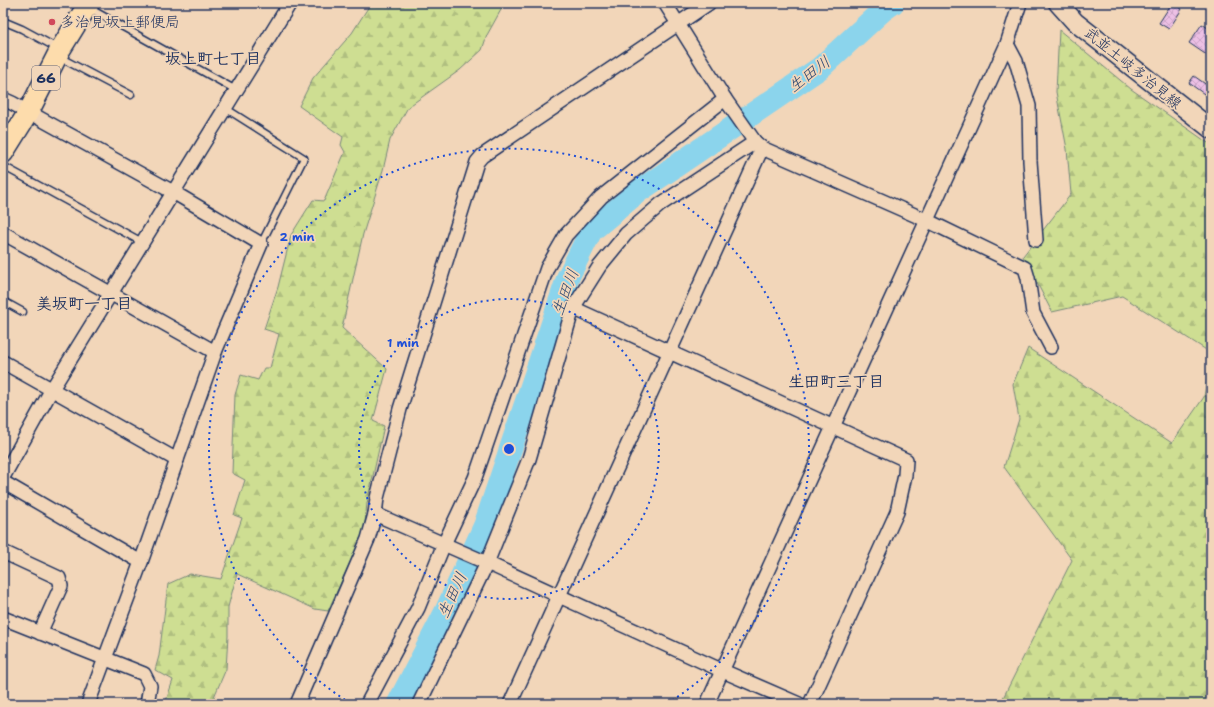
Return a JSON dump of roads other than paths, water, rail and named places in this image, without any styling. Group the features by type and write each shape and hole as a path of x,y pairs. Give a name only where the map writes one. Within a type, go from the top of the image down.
{"main road":[{"name":"武並土岐多治見線","path":"1058,3 1075,22 1211,129"},
{"name":"66","path":"3,153 28,113 85,4"}],"street":[{"path":"3,477 52,389 112,294 142,242 290,3"},
{"path":"665,3 725,99 759,145 926,220 1025,268 1028,278 1033,313 1051,347"},
{"path":"298,704 368,539 400,410 477,162 482,156 709,3"},
{"path":"707,704 1007,44 1020,3"},
{"path":"1007,44 1016,60 1029,106 1030,161 1036,240"},
{"path":"3,99 173,192 261,244 215,352 141,562 88,704"},
{"path":"367,704 418,608 444,544 475,478 547,268 566,235 601,197 725,99"},
{"path":"419,704 487,562 529,459 574,308 599,266 626,234 661,204 759,145"},
{"path":"510,704 670,353 759,145"},
{"path":"3,234 215,352"},
{"path":"574,308 906,460 905,475 897,512 810,704"},
{"path":"3,362 177,460"},
{"path":"3,482 141,562"},
{"path":"375,514 487,562 723,671 799,704"},
{"path":"3,552 59,578 61,586 40,633"},
{"path":"3,618 144,674 150,686 148,704"}],"lane":[{"path":"85,4 236,90"},
{"path":"3,21 22,29 59,53 131,95"},
{"path":"225,108 304,158 261,244"},
{"path":"3,166 142,242"},
{"path":"3,301 23,312"}],"waterway":[{"name":"生田川","path":"398,704 446,611 485,525 568,277 591,231 639,191 820,68 883,10 893,3"}],"place":[{"name":"多治見坂上郵便局","path":"52,22"}],"district":[{"name":"坂上町七丁目","path":"213,58"},
{"name":"美坂町一丁目","path":"84,303"},
{"name":"生田町三丁目","path":"836,381"}]}
